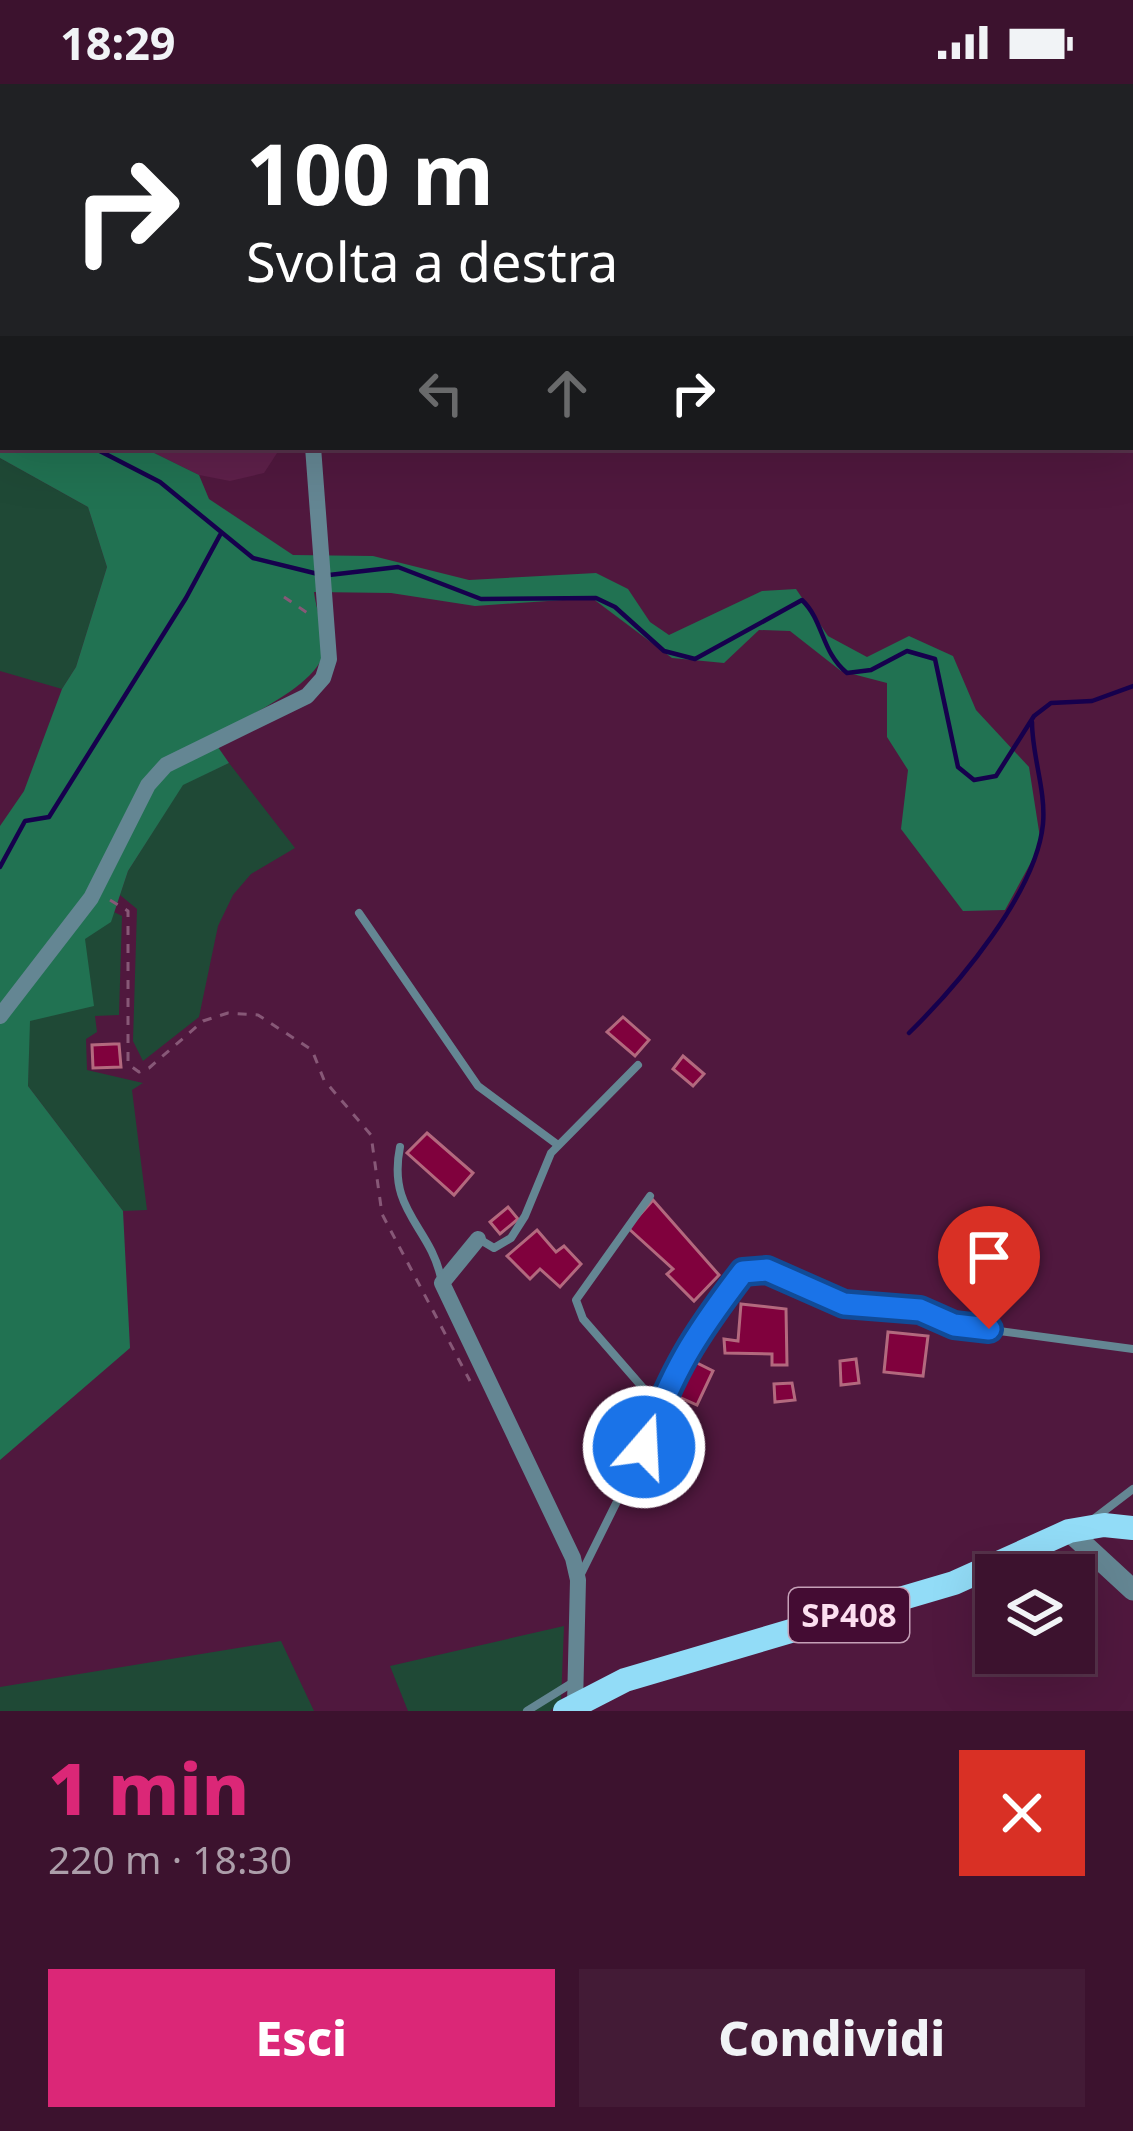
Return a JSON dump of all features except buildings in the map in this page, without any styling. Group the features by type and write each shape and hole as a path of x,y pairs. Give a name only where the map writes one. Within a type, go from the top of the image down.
{"main road":[{"name":"SP408","path":"571,1699 954,1583 1077,1528 1133,1528"}],"street":[{"path":"0,1016 91,898 148,785 166,765 316,689 329,659 309,450"},
{"path":"478,1239 442,1283 573,1558 578,1580 571,1699"},
{"path":"1077,1528 1133,1590"}],"lane":[{"path":"359,913 478,1086 558,1145"},
{"path":"478,1239 494,1248 511,1238 558,1145 638,1065"},
{"path":"400,1147 395,1169 403,1209 439,1269 442,1283"},
{"path":"650,1196 576,1300 583,1319 657,1404"},
{"path":"578,1580 644,1447 657,1404 692,1335 743,1272 780,1274 844,1304 920,1310 954,1325 1133,1349"},
{"path":"1077,1528 1133,1489"},
{"path":"527,1711 571,1699"}],"path":[{"path":"284,596 327,624"},
{"path":"91,898 128,910 124,1044 132,1068 149,1067 203,1021 228,1013 257,1015 312,1050 324,1080 370,1135 382,1214 474,1388"}],"shaded area":[{"path":"148,450 279,450 264,473 230,481 199,475"}],"green space":[{"path":"0,450 148,450 199,475 209,499 293,555 373,556 469,580 596,573 628,589 650,622 669,635 762,591 796,589 828,636 867,657 909,636 953,656 976,710 1029,767 1041,844 1005,910 963,911 901,829 908,770 887,737 887,683 841,671 790,631 759,630 724,663 672,658 592,598 475,606 391,593 314,592 324,643 319,663 294,688 211,737 229,763 183,785 128,871 111,922 85,939 94,1006 30,1021 28,1086 123,1211 130,1348 0,1460 0,826 24,791 62,689 76,667 107,567 88,507 0,458"},
{"path":"0,458 88,507 107,567 76,667 62,689 0,671"},
{"path":"229,763 295,848 251,874 233,895 218,926 199,1017 143,1061 133,1041 137,909 120,895 128,871 183,784"},
{"path":"114,912 122,916 119,1015 95,1016 97,1032 86,1039 87,1070 143,1083 132,1090 147,1210 123,1211 28,1086 29,1020 84,939 110,922"},
{"path":"564,1626 561,1702 550,1711 408,1711 390,1666"},
{"path":"281,1641 314,1711 0,1711 0,1687"}],"waterway":[{"path":"98,450 160,482 253,558 318,574"},
{"path":"0,867 25,821 49,817 220,535"},
{"path":"329,575 398,567 481,599 596,598 615,607 664,651 695,659 802,600 832,656 847,673 871,670 907,651 935,659 958,767 974,780 996,776 1034,716 1051,703 1092,701 1133,686"},
{"path":"909,1033 992,936 1026,879 1043,824 1032,722"}],"route":[{"path":"644,1447 657,1404 692,1335 743,1272 767,1270 844,1304 920,1310 954,1325 989,1329"}]}
